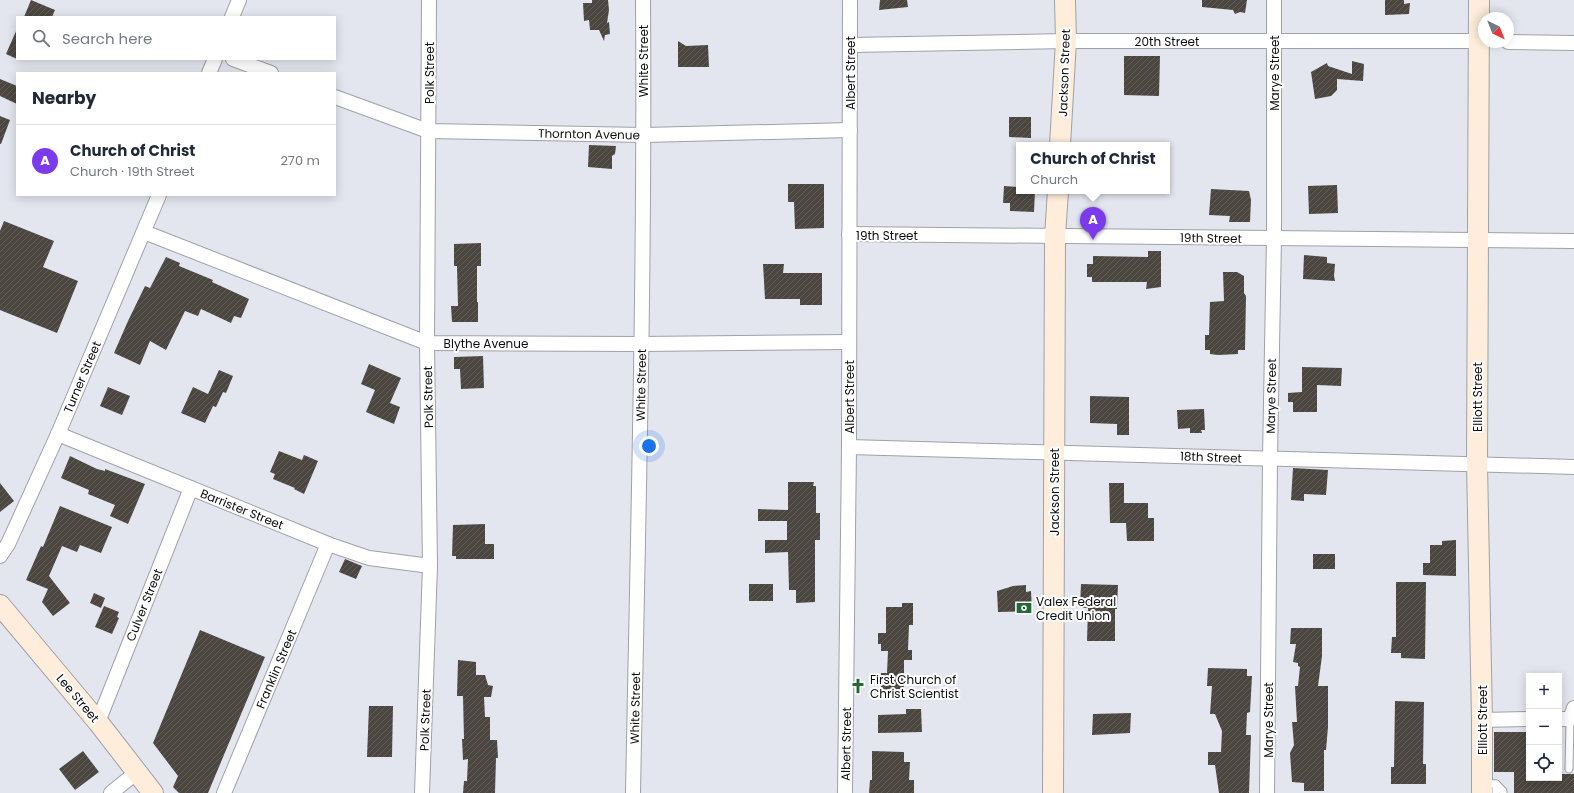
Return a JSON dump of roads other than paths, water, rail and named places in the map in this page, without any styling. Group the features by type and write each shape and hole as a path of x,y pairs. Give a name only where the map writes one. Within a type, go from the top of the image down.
{"street":[{"path":"232,16 239,0"},
{"name":"Polk Street","path":"422,793 430,566 427,342 429,0"},
{"name":"White Street","path":"633,793 644,136 643,0"},
{"name":"Albert Street","path":"845,793 849,447 850,0"},
{"name":"Jackson Street","path":"1060,142 1066,41 1065,0"},
{"name":"Marye Street","path":"1267,793 1270,458 1274,238 1274,0"},
{"name":"Elliott Street","path":"1479,0 1480,12"},
{"name":"20th Street","path":"851,45 1066,41 1478,41"},
{"path":"1514,42 1574,43"},
{"name":"Elliott Street","path":"1481,48 1477,464 1482,720 1489,788"},
{"path":"209,72 215,60"},
{"path":"236,60 268,72"},
{"name":"Thornton Avenue","path":"336,97 428,131 644,136 850,130"},
{"name":"Jackson Street","path":"1053,793 1054,452 1056,236 1058,194"},
{"name":"Turner Street","path":"0,556 8,544 58,434 159,196"},
{"name":"Blythe Avenue","path":"144,232 427,342 641,344 849,342"},
{"name":"19th Street","path":"849,234 1574,241"},
{"name":"Barrister Street","path":"58,434 328,544 369,558 430,566"},
{"name":"18th Street","path":"849,447 1574,467"},
{"name":"Culver Street","path":"98,722 191,488"},
{"name":"Franklin Street","path":"224,793 328,544"},
{"name":"Lee Street","path":"0,605 98,722 153,793"},
{"path":"1482,720 1526,719"},
{"path":"111,793 137,772"}],"lane":[{"path":"1569,717 1569,769"},
{"path":"1489,788 1503,791 1503,793"}],"place":[{"name":"Church of Christ","path":"1093,240"},
{"name":"Valex Federal Credit Union","path":"1024,608"},
{"name":"First Church of Christ Scientist","path":"858,686"}]}
